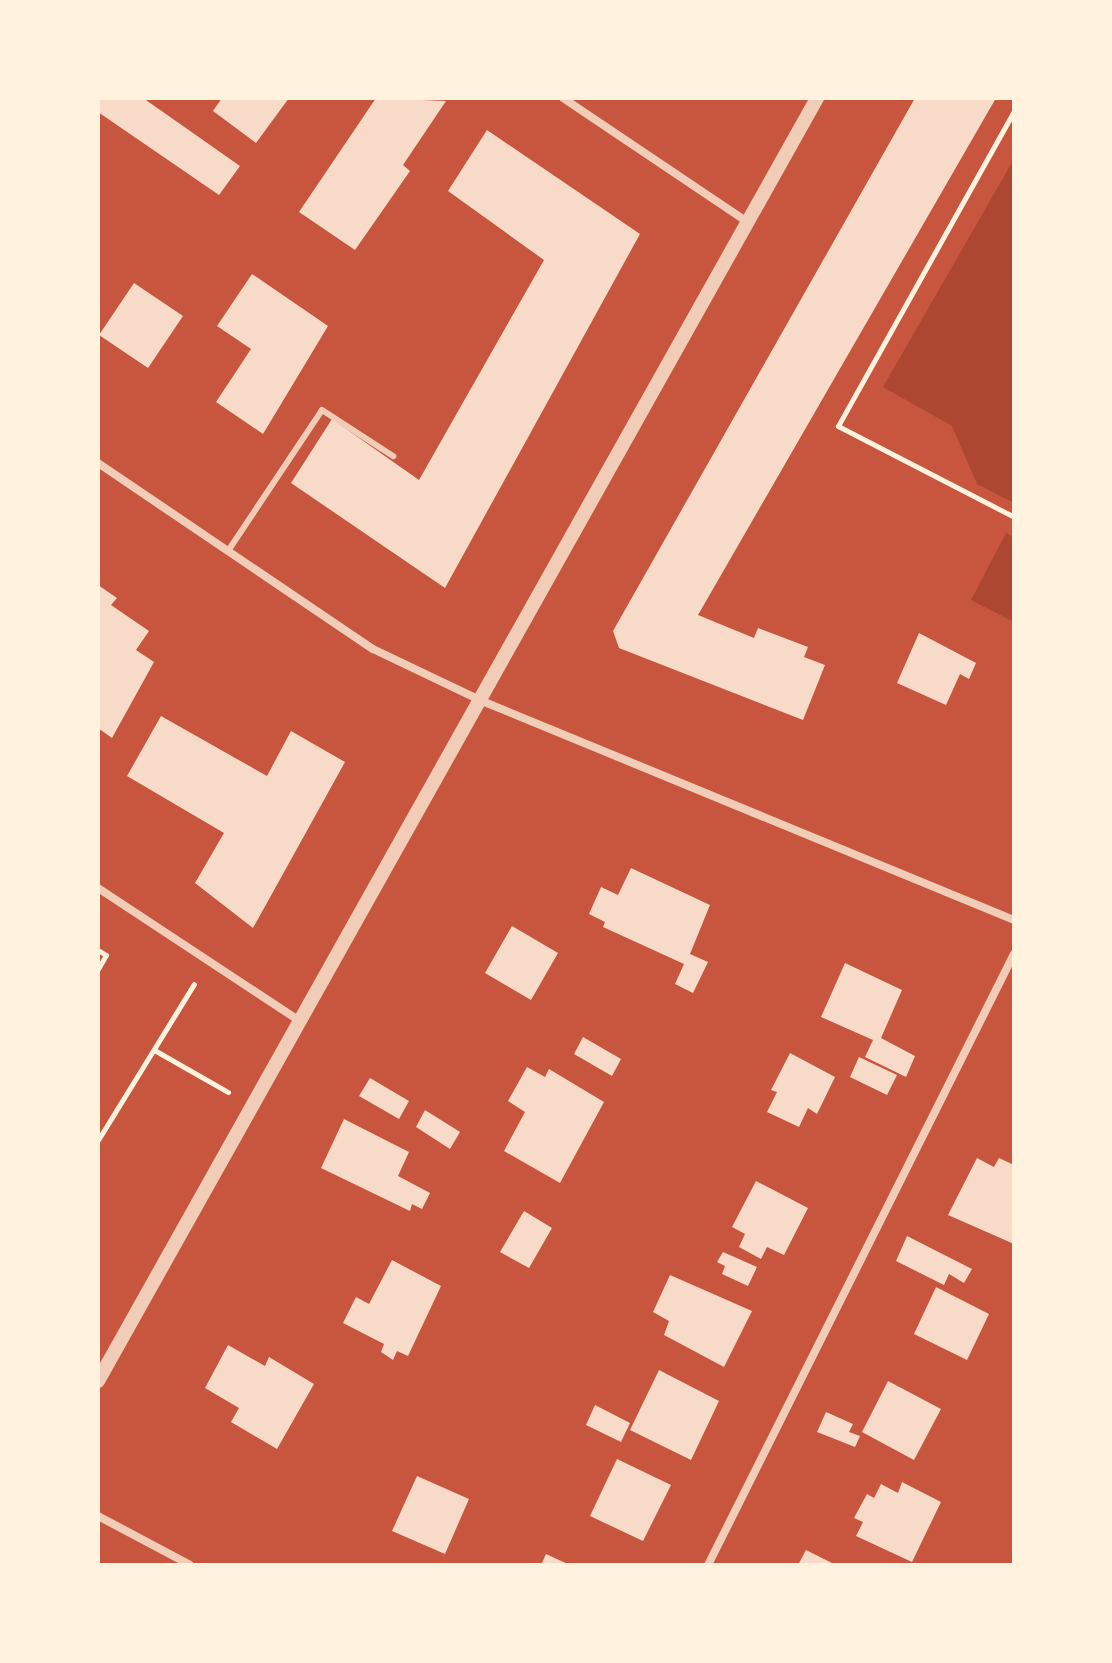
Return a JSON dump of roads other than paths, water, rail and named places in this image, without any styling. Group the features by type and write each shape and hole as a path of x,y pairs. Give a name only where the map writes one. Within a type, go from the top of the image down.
{"street":[{"path":"563,98 746,221"},
{"path":"98,1381 482,701 817,98"},
{"path":"98,463 373,649 482,701 1014,920"},
{"path":"98,888 301,1022"},
{"path":"708,1565 1014,954"},
{"path":"98,1516 190,1565"}],"lane":[{"path":"228,551 322,410 393,456"}]}
